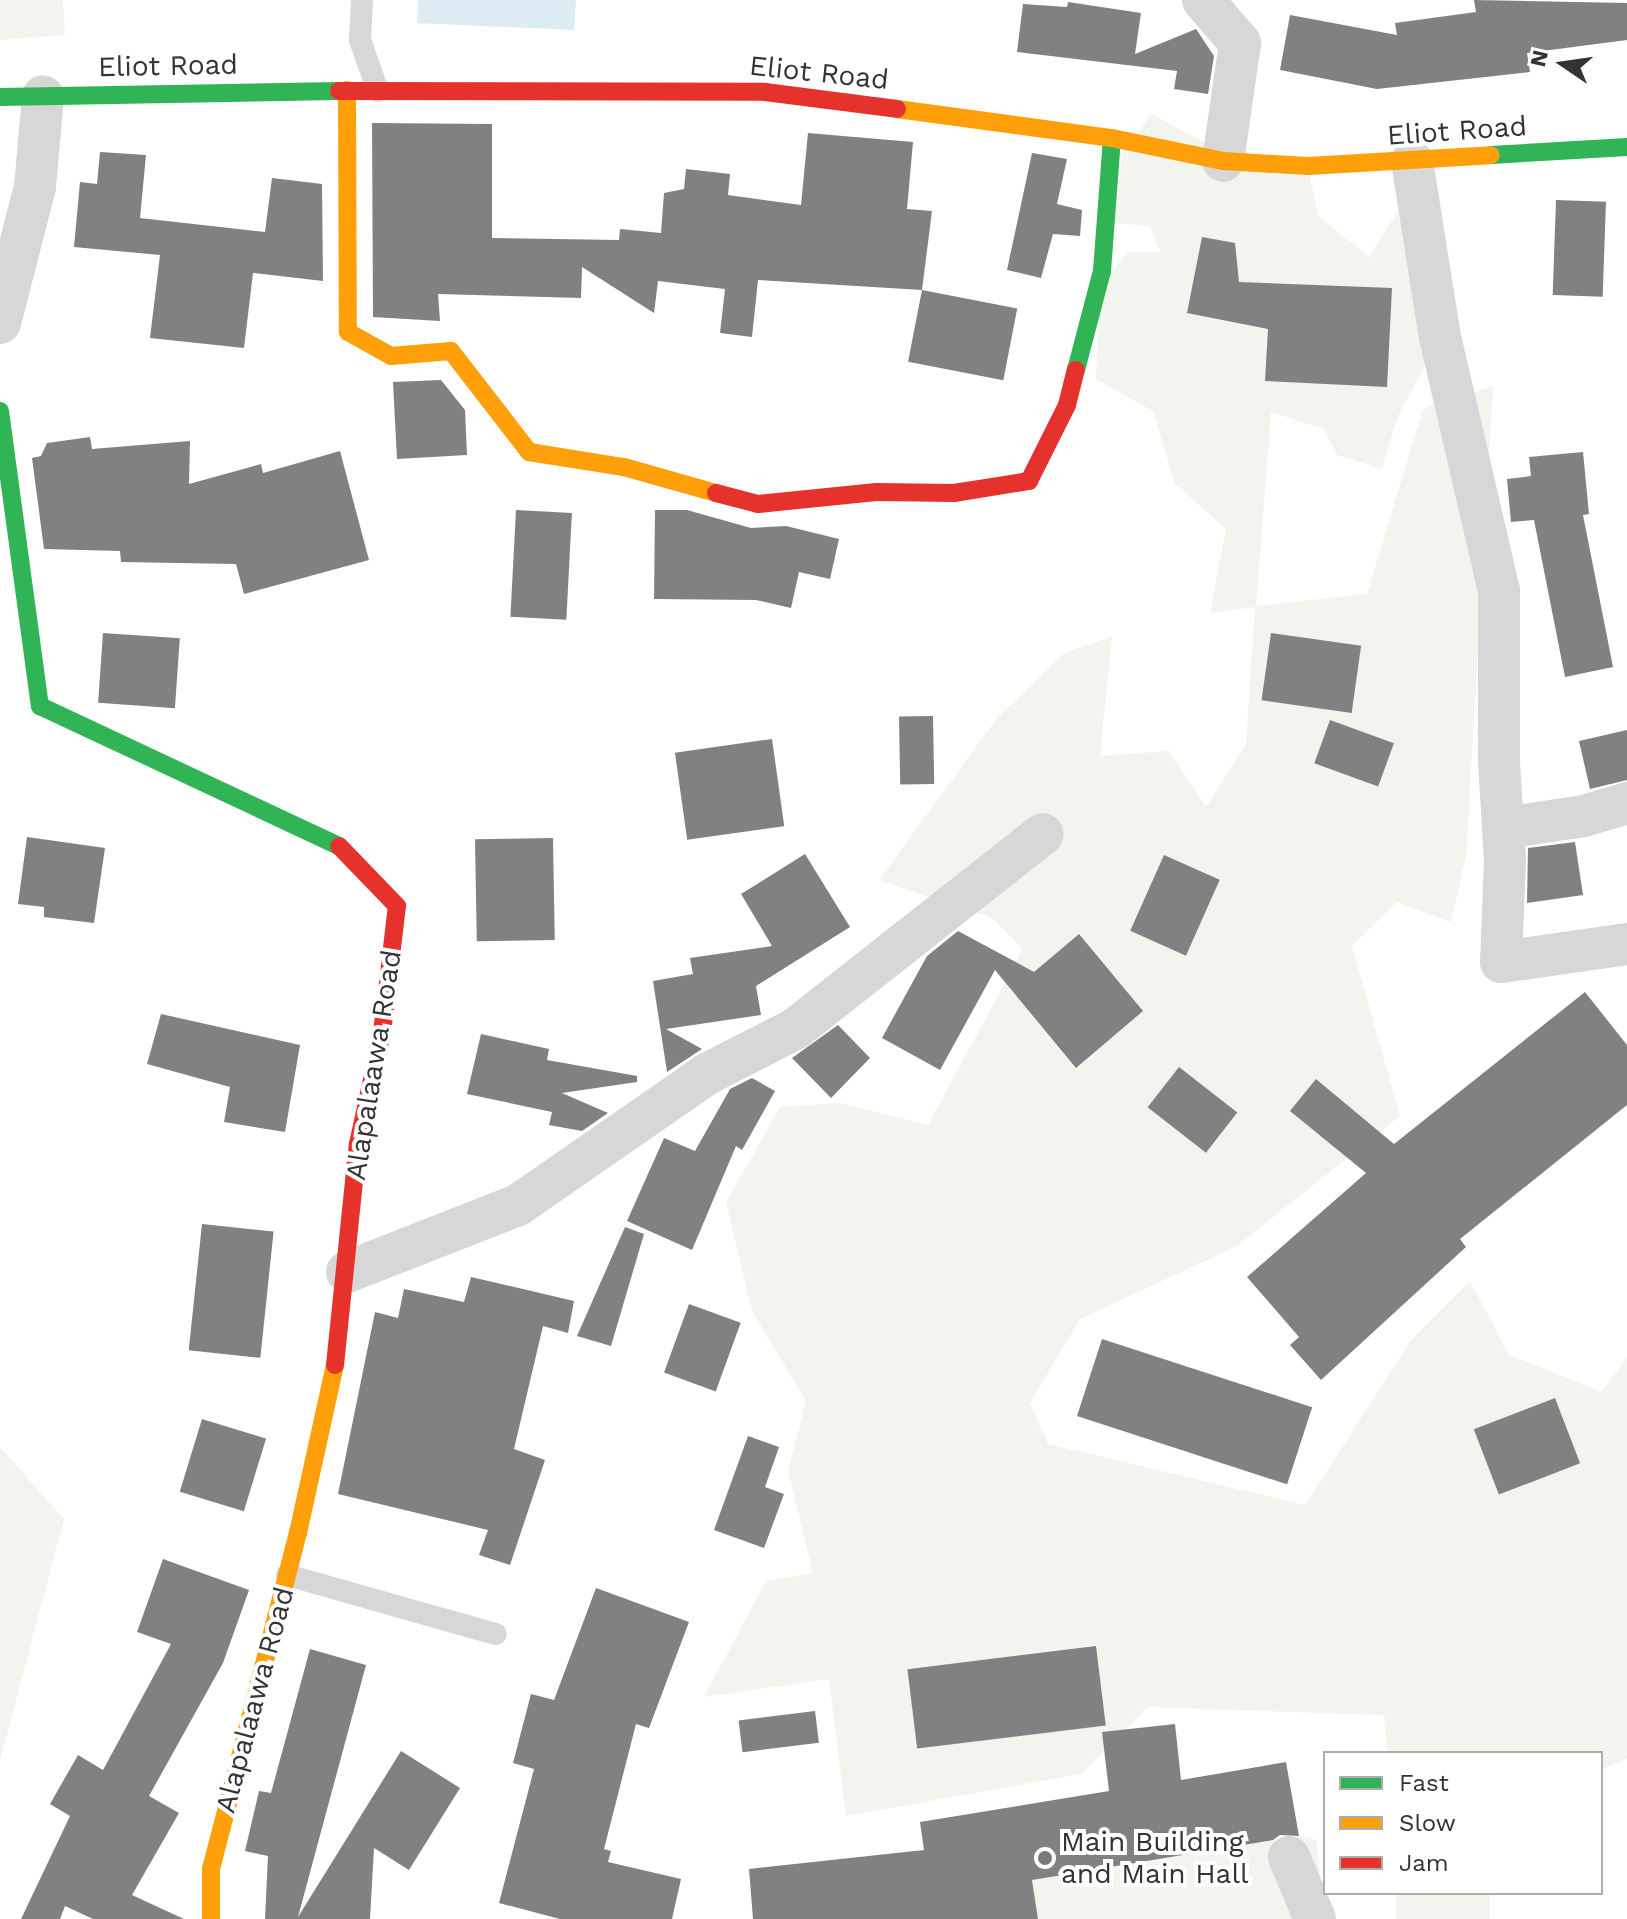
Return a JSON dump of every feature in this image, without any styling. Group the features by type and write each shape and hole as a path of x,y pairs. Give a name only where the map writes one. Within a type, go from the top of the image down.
{"street":[{"path":"1203,0 1240,43 1223,161"},
{"name":"Eliot Road","path":"0,97 347,90 765,92 1112,138 1223,161 1308,166 1627,147"},
{"path":"347,90 348,332 391,356 451,351 529,452 624,467 758,504 876,492 954,493 1029,481 1067,405 1102,271 1112,138"},
{"path":"0,323 35,187 43,96"},
{"path":"1412,161 1440,337 1499,590 1503,828 1501,962 1627,944"},
{"name":"Alapalaawa Road","path":"0,411 40,706 338,844 397,906 382,1033 358,1144 342,1334 287,1575 211,1869 211,1919"},
{"path":"1503,828 1584,816 1627,803"},
{"path":"347,1272 518,1205 707,1074 795,1029 1043,834"},
{"path":"1289,1857 1315,1919"}],"lane":[{"path":"362,0 360,40 378,91"},
{"path":"287,1575 496,1634"}],"shaded area":[{"path":"0,0 63,0 65,35 0,40"},
{"path":"418,0 576,0 574,30 417,23"},
{"path":"1151,114 1207,144 1308,166 1318,216 1369,257 1397,212 1440,337 1397,418 1382,469 1337,455 1324,429 1271,412 1256,606 1367,594 1423,409 1493,386 1466,856 1451,922 1397,902 1352,946 1400,1116 1237,1246 1080,1319 1030,1403 1048,1444 1305,1505 1411,1340 1470,1281 1509,1355 1602,1392 1627,1357 1627,1759 1603,1768 1603,1751 1387,1751 1384,1715 1148,1707 1081,1774 846,1816 829,1679 704,1697 766,1581 813,1573 788,1471 806,1401 752,1311 726,1202 780,1107 839,1103 928,1125 1023,949 992,918 879,880 997,718 1064,653 1112,637 1100,756 1169,751 1206,807 1246,744 1255,607 1210,613 1226,529 1175,484 1153,411 1096,379 1100,288 1127,252 1160,252 1150,226 1114,223 1122,154"},
{"path":"0,1447 64,1519 0,1761"},
{"path":"1299,1836 1316,1840 1325,1919 1038,1919 1032,1880"},
{"path":"1396,1895 1490,1895 1490,1919 1396,1919"}],"building":[{"path":"1474,0 1627,3 1627,40 1527,53 1530,72 1377,89 1280,70 1290,15 1397,35 1395,23 1476,12"},
{"path":"1068,2 1141,13 1135,54 1196,29 1214,56 1208,94 1174,89 1177,71 1017,52 1023,4 1067,7"},
{"path":"372,123 492,124 492,238 619,240 620,229 661,233 664,193 684,189 686,169 730,174 728,195 801,205 808,133 913,142 907,209 932,211 922,290 758,280 752,337 720,333 725,289 658,281 654,313 582,267 581,298 438,294 440,321 373,317"},
{"path":"100,152 146,155 140,218 265,232 272,178 322,184 323,281 253,273 244,348 150,338 160,255 74,247 80,182 97,184"},
{"path":"1032,153 1067,159 1057,204 1082,210 1080,236 1053,234 1041,278 1007,270"},
{"path":"1556,200 1606,202 1603,297 1553,295"},
{"path":"1202,237 1235,243 1239,282 1392,288 1387,387 1265,381 1268,329 1187,313"},
{"path":"922,290 1017,309 1003,380 908,362"},
{"path":"441,380 465,410 467,455 397,459 393,382"},
{"path":"90,437 92,449 190,441 189,484 261,464 263,473 340,451 369,560 244,594 236,564 121,562 120,551 44,549 32,458 41,456 47,443"},
{"path":"1583,452 1589,514 1583,515 1613,667 1565,677 1534,520 1511,522 1507,479 1531,476 1529,457"},
{"path":"516,510 572,513 566,620 510,617"},
{"path":"655,510 687,510 751,528 786,526 839,539 830,579 799,572 791,608 756,600 654,599"},
{"path":"103,633 180,638 175,708 98,703"},
{"path":"1271,633 1361,646 1352,713 1262,700"},
{"path":"933,716 934,784 900,785 899,717"},
{"path":"1330,720 1394,743 1378,786 1314,763"},
{"path":"1627,730 1627,780 1590,789 1579,741"},
{"path":"772,739 784,826 687,840 675,753"},
{"path":"27,837 105,848 94,923 44,917 44,907 18,904"},
{"path":"553,838 555,940 477,941 475,839"},
{"path":"1575,842 1583,895 1527,903 1528,848"},
{"path":"805,854 850,927 756,986 761,1015 666,1029 702,1049 667,1072 653,981 693,974 690,958 772,946 741,894"},
{"path":"1164,855 1220,880 1186,956 1130,931"},
{"path":"958,931 1034,972 1079,934 1143,1011 1076,1068 995,970 940,1070 882,1038 927,956"},
{"path":"1585,992 1627,1045 1627,1105 1460,1239 1466,1247 1321,1380 1290,1345 1299,1337 1247,1277 1366,1173 1290,1111 1316,1079 1394,1144"},
{"path":"161,1014 300,1045 285,1132 224,1122 230,1087 147,1064"},
{"path":"838,1025 870,1058 831,1098 792,1058"},
{"path":"481,1034 549,1049 547,1060 637,1076 637,1082 562,1093 608,1113 582,1131 549,1125 552,1112 467,1094"},
{"path":"1179,1067 1237,1113 1206,1153 1148,1107"},
{"path":"752,1078 775,1091 742,1150 736,1146 692,1250 627,1221 664,1138 695,1151 730,1089"},
{"path":"202,1224 274,1232 260,1358 189,1350"},
{"path":"625,1227 644,1234 611,1346 577,1336"},
{"path":"471,1277 574,1301 568,1333 543,1326 514,1449 545,1460 510,1565 479,1555 488,1530 338,1494 375,1312 398,1318 404,1289 464,1302"},
{"path":"689,1304 741,1323 716,1391 664,1373"},
{"path":"1102,1339 1312,1407 1287,1484 1077,1416"},
{"path":"1555,1398 1580,1463 1499,1495 1474,1429"},
{"path":"202,1419 266,1439 244,1511 180,1492"},
{"path":"748,1436 779,1447 765,1487 784,1494 764,1548 714,1530"},
{"path":"163,1559 249,1590 223,1663 149,1796 179,1813 132,1895 184,1919 93,1919 65,1906 60,1919 21,1919 70,1816 50,1804 78,1755 103,1770 171,1644 137,1632"},
{"path":"596,1588 689,1622 649,1728 636,1724 604,1849 611,1851 608,1862 681,1879 672,1919 560,1919 499,1903 534,1769 513,1763 531,1694 554,1700"},
{"path":"1096,1646 1106,1725 917,1749 907,1669"},
{"path":"310,1649 366,1665 298,1917 401,1751 460,1788 409,1870 374,1848 370,1919 265,1919 268,1856 245,1851 259,1791 271,1793"},
{"path":"815,1711 819,1743 742,1752 739,1720"},
{"name":"Main Building and Main Hall","path":"1175,1724 1181,1780 1286,1762 1299,1836 1280,1835 1273,1840 1032,1880 1038,1919 753,1919 749,1869 924,1850 920,1822 1109,1791 1102,1732"}],"traffic: fast":[{"path":"0,97 339,91"},
{"path":"1076,370 1102,271 1112,138"},
{"path":"1491,155 1627,147"},
{"path":"0,411 40,706 339,846"}],"traffic: slow":[{"path":"347,90 348,332 391,356 451,351 529,452 624,467 716,493"},
{"path":"897,109 1112,138 1223,161 1308,166 1491,155"},
{"path":"211,1919 211,1869 298,1533 335,1365"}],"traffic: jam":[{"path":"339,91 765,92 897,109"},
{"path":"716,493 758,504 876,492 954,493 1029,481 1067,405 1076,370"},
{"path":"335,1365 358,1144 382,1033 397,906 339,846"}],"place":[{"name":"Main Building and Main Hall","path":"1045,1858"}]}
